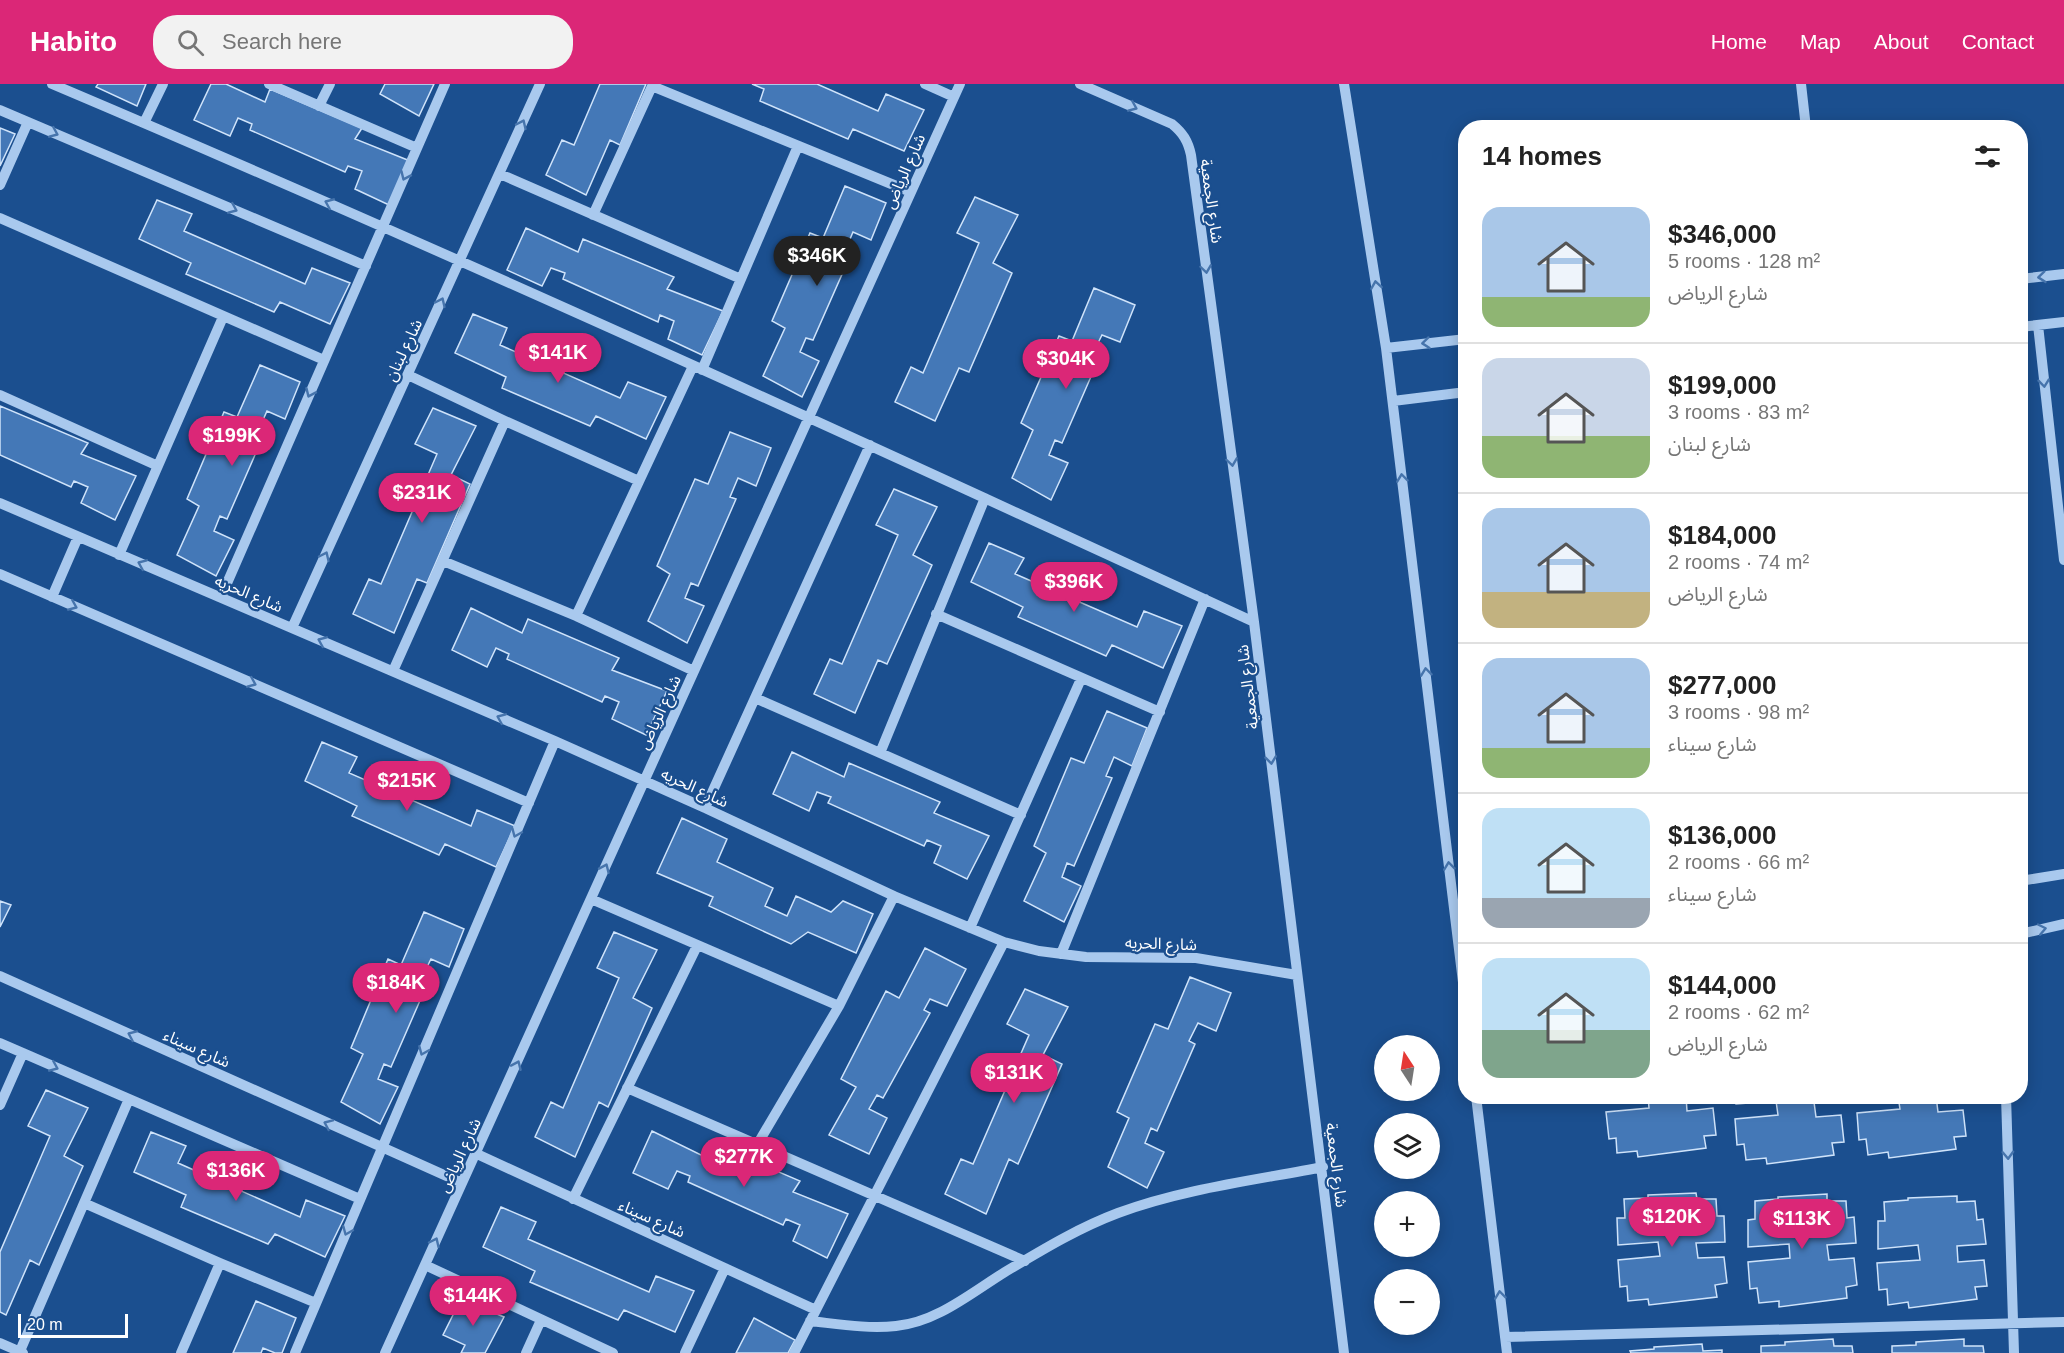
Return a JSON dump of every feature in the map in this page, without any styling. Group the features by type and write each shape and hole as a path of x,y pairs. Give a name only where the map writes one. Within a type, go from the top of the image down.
{"street":[{"path":"53,84 383,226 809,417 1254,622"},
{"path":"144,123 162,84"},
{"path":"269,84 417,148"},
{"path":"320,106 330,84"},
{"path":"221,597 446,84"},
{"name":"شارع لبنان","path":"292,628 540,84"},
{"path":"925,84 954,97"},
{"name":"شارع الرياض","path":"385,1353 960,84"},
{"name":"شارع الجمعية","path":"1080,84 1172,124 1182,132 1188,143 1254,622 1323,1167 1344,1353"},
{"path":"1344,84 1386,348 1458,913"},
{"path":"1801,84 1805,120"},
{"path":"593,215 653,85 911,192"},
{"path":"0,110 366,266"},
{"path":"0,185 28,122"},
{"path":"576,616 639,481 741,279 798,146"},
{"path":"500,174 741,279"},
{"path":"0,218 324,360"},
{"path":"2028,278 2064,274"},
{"path":"119,555 223,317"},
{"path":"2028,326 2064,322"},
{"path":"2038,325 2064,561"},
{"path":"1386,348 1458,340"},
{"path":"408,375 639,481"},
{"path":"1393,401 1458,393"},
{"path":"0,395 158,466"},
{"path":"393,671 505,421"},
{"path":"705,807 870,445"},
{"path":"880,753 985,498"},
{"name":"شارع الحريه","path":"0,503 645,780 894,897 1004,942 1039,951 1086,957 1196,958 1297,975"},
{"path":"52,597 78,537"},
{"path":"443,561 576,616 694,671"},
{"path":"0,574 529,803"},
{"path":"1061,954 1205,599"},
{"path":"936,614 1160,711"},
{"path":"970,928 1082,679"},
{"path":"755,698 1021,814"},
{"path":"295,1353 555,741"},
{"path":"2028,880 2064,874"},
{"path":"757,1145 839,1006 894,897"},
{"path":"591,899 839,1006"},
{"path":"2028,932 2064,924"},
{"path":"794,1353 1004,942"},
{"path":"573,1199 697,946"},
{"name":"شارع سيناء","path":"0,976 462,1183"},
{"path":"0,1043 360,1199"},
{"path":"0,1105 23,1053"},
{"path":"627,1088 1025,1261"},
{"path":"0,1343 22,1352 129,1099"},
{"path":"1477,1104 1507,1353"},
{"path":"2006,1104 2014,1353"},
{"name":"شارع سيناء","path":"477,1154 816,1310"},
{"path":"810,1321 866,1327 898,1326 929,1318 958,1304 1058,1240 1120,1212 1185,1194 1323,1167"},
{"path":"84,1203 316,1303"},
{"path":"180,1353 220,1263"},
{"path":"425,1265 613,1353"},
{"path":"685,1353 725,1268"},
{"path":"526,1353 541,1320"},
{"path":"1505,1337 2064,1322"}],"building":[{"path":"98,84 146,84 137,106 96,87"},
{"path":"211,84 226,84 265,102 270,89 362,128 355,139 410,161 389,205 355,189 362,171 348,166 345,172 250,130 252,124 238,118 230,136 194,120"},
{"path":"385,84 434,84 419,116 380,94"},
{"path":"600,84 646,84 620,145 610,140 586,195 546,175 562,140 574,145"},
{"path":"752,84 817,84 878,111 886,94 924,110 904,151 853,129 848,139 760,101 764,89"},
{"path":"0,128 15,134 0,166"},
{"path":"845,186 886,203 871,240 853,232 845,251 851,254 813,340 806,338 800,352 819,361 802,397 763,376 785,328 772,321 810,233 823,238"},
{"path":"975,197 1018,215 993,263 1012,273 969,372 959,368 935,421 895,402 911,367 923,373 979,243 957,233"},
{"path":"157,200 192,214 184,231 305,284 312,268 350,283 330,324 280,302 274,312 186,274 191,263 139,239"},
{"path":"526,228 578,252 583,239 674,277 667,289 723,311 702,355 668,339 674,321 660,315 658,322 563,279 565,273 551,268 542,286 507,270"},
{"path":"1094,288 1135,305 1120,342 1102,335 1093,353 1100,356 1062,443 1055,440 1049,455 1068,463 1051,500 1012,478 1033,430 1021,423 1059,336 1072,341"},
{"path":"473,314 507,328 500,345 620,398 628,382 666,397 646,439 596,416 590,426 502,388 506,377 455,353"},
{"path":"260,365 300,382 285,419 267,411 259,429 265,432 227,519 220,516 214,531 234,540 216,576 177,555 199,506 187,499 224,412 237,417"},
{"path":"0,406 88,443 81,454 136,476 115,520 81,503 88,487 74,481 71,487 0,455"},
{"path":"433,408 476,426 451,475 470,484 427,583 417,579 394,633 353,614 369,579 381,584 437,454 415,444"},
{"path":"730,432 771,448 756,486 738,478 730,497 736,499 698,586 691,583 685,598 704,606 687,643 648,621 670,574 657,566 695,479 708,484"},
{"path":"894,489 937,507 913,555 932,565 887,664 878,660 855,713 814,694 830,659 842,664 898,535 876,525"},
{"path":"989,543 1024,558 1015,574 1137,627 1144,611 1182,626 1163,668 1112,645 1106,656 1018,617 1023,607 971,582"},
{"path":"471,608 522,633 528,619 619,658 612,670 667,691 646,735 612,719 619,702 605,696 602,702 507,659 509,654 496,648 487,667 452,650"},
{"path":"1107,711 1147,728 1132,766 1114,757 1106,776 1112,778 1074,866 1067,863 1062,877 1081,886 1064,922 1024,901 1046,853 1034,846 1071,758 1084,763"},
{"path":"322,742 357,757 349,773 471,826 477,810 515,826 496,867 445,844 439,855 352,816 357,806 305,781"},
{"path":"792,752 844,777 849,763 940,802 934,813 989,836 967,879 934,863 941,846 927,840 924,846 828,803 831,797 817,792 809,811 773,794"},
{"path":"682,818 727,839 717,862 773,888 765,906 787,916 796,896 831,912 843,901 873,914 856,953 808,932 791,944 709,906 713,897 657,873"},
{"path":"0,901 11,905 0,927"},
{"path":"424,912 464,929 449,967 431,959 422,977 429,980 391,1067 384,1064 378,1079 398,1087 380,1124 341,1102 363,1054 351,1048 388,959 401,965"},
{"path":"614,932 657,950 633,998 652,1008 608,1107 599,1102 575,1157 535,1137 551,1102 563,1108 619,978 597,968"},
{"path":"925,948 966,969 947,1006 930,999 924,1010 930,1013 883,1098 877,1095 869,1109 887,1118 869,1154 829,1135 856,1087 841,1079 886,991 899,998"},
{"path":"1190,977 1231,993 1216,1031 1198,1023 1189,1041 1195,1044 1157,1131 1151,1128 1145,1143 1164,1152 1147,1188 1108,1167 1129,1118 1117,1112 1155,1024 1168,1029"},
{"path":"1025,989 1068,1007 1043,1055 1062,1064 1018,1164 1009,1159 986,1214 945,1194 961,1159 973,1164 1029,1035 1007,1024"},
{"path":"46,1090 88,1108 64,1156 83,1166 39,1265 30,1260 6,1315 0,1312 0,1252 50,1136 28,1126"},
{"path":"1649,1104 1687,1104 1687,1111 1713,1108 1716,1135 1704,1136 1706,1148 1638,1157 1637,1151 1617,1153 1616,1138 1609,1139 1606,1112 1649,1108"},
{"path":"1776,1104 1814,1104 1816,1117 1841,1115 1844,1142 1832,1143 1834,1155 1767,1164 1766,1158 1746,1160 1744,1144 1737,1145 1735,1119 1778,1115"},
{"path":"1899,1104 1937,1104 1938,1112 1963,1110 1966,1136 1954,1137 1956,1149 1889,1158 1888,1152 1868,1155 1866,1139 1859,1140 1857,1113 1900,1109"},
{"path":"652,1131 703,1156 709,1142 800,1181 793,1192 848,1214 827,1258 793,1241 800,1225 786,1219 783,1225 688,1182 690,1176 677,1171 668,1189 633,1173"},
{"path":"151,1132 186,1146 178,1163 300,1217 306,1200 345,1216 325,1257 275,1234 268,1244 181,1207 186,1195 134,1172"},
{"path":"1696,1193 1697,1199 1716,1199 1717,1216 1724,1216 1725,1242 1696,1243 1698,1258 1724,1257 1727,1283 1715,1285 1717,1297 1649,1305 1648,1299 1628,1301 1627,1286 1620,1287 1618,1260 1660,1256 1658,1242 1618,1245 1617,1218 1625,1218 1624,1199 1648,1198 1648,1195"},
{"path":"1827,1194 1827,1201 1846,1201 1847,1218 1854,1217 1856,1243 1827,1245 1829,1260 1854,1258 1857,1285 1846,1287 1847,1298 1779,1307 1779,1301 1759,1303 1757,1288 1750,1289 1748,1262 1790,1258 1789,1244 1748,1247 1748,1220 1755,1219 1755,1201"},
{"path":"1957,1196 1957,1202 1975,1201 1977,1220 1983,1219 1986,1244 1957,1246 1958,1262 1984,1260 1987,1286 1975,1287 1977,1299 1909,1308 1908,1302 1888,1305 1887,1289 1879,1290 1877,1263 1920,1260 1918,1245 1878,1249 1878,1221 1885,1221 1884,1202 1908,1200 1908,1198"},
{"path":"501,1207 536,1222 528,1239 649,1292 656,1276 694,1291 675,1332 624,1310 618,1320 530,1282 535,1271 483,1247"},
{"path":"461,1299 504,1317 485,1353 461,1353 465,1345 443,1335"},
{"path":"256,1301 296,1318 282,1353 263,1348 261,1353 233,1353"},
{"path":"754,1318 795,1340 788,1353 736,1353"},
{"path":"1833,1339 1834,1346 1852,1346 1853,1353 1761,1353 1761,1346"},
{"path":"1964,1339 1964,1346 1983,1346 1984,1353 1892,1353 1892,1346"},
{"path":"1702,1344 1703,1351 1722,1350 1722,1353 1631,1353 1630,1351 1654,1349 1654,1347"}]}
